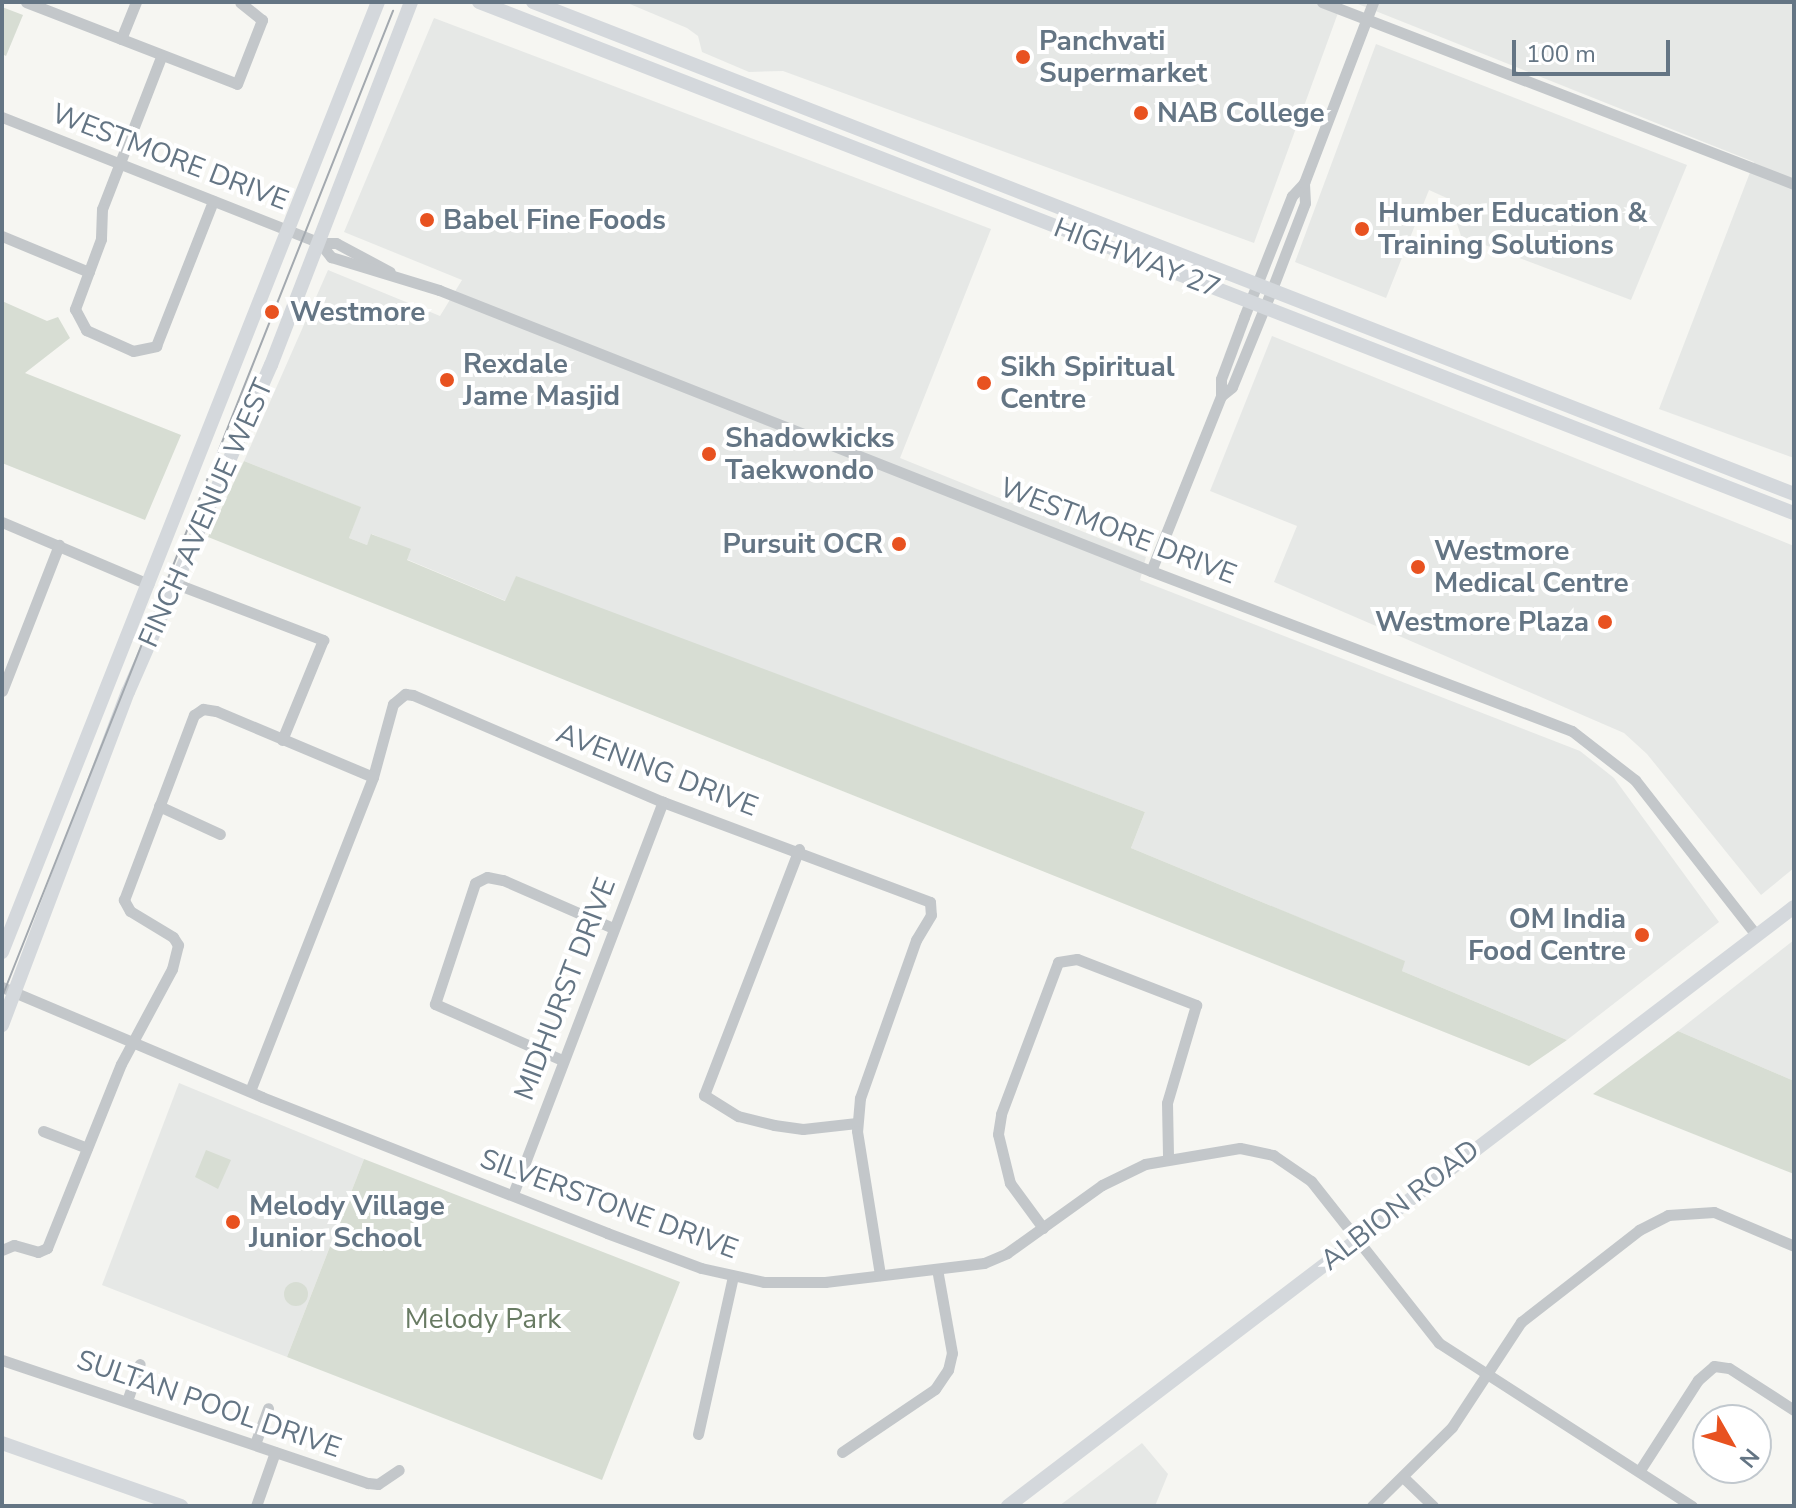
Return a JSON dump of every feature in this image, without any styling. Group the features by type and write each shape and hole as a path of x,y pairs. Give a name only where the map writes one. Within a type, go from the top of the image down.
{"main road":[{"name":"FINCH AVENUE WEST","path":"2,952 210,436 287,229 378,2"},
{"name":"FINCH AVENUE WEST","path":"2,1025 9,990 174,583 320,243 411,2"},
{"name":"HIGHWAY 27","path":"479,2 1794,513"},
{"name":"HIGHWAY 27","path":"533,2 1794,494"},
{"name":"ALBION ROAD","path":"1008,1506 1794,907"},
{"path":"2,1443 181,1506"}],"street":[{"path":"26,2 227,83 241,82 262,20 240,2"},
{"path":"121,39 136,2"},
{"path":"1322,2 1794,184"},
{"path":"1151,571 1221,396 1232,387 1257,305 1305,203 1304,183 1373,2"},
{"path":"161,57 102,209 101,239 75,309 86,330 133,351 156,346 213,201"},
{"name":"WESTMORE DRIVE","path":"2,117 320,243 336,243 390,272 1151,571 1572,731 1635,780 1756,935"},
{"path":"2,236 89,272"},
{"path":"2,522 148,584"},
{"path":"2,691 59,545"},
{"path":"174,583 323,640 324,649 282,740"},
{"name":"AVENING DRIVE","path":"250,1091 373,777 393,704 405,694 663,802 799,849 930,902 931,915 916,940 873,1058 857,1123 880,1275"},
{"path":"2,1250 14,1245 38,1252 47,1248 121,1064 136,1042 178,945 130,911 124,900 194,715 203,709 373,777"},
{"name":"MIDHURST DRIVE","path":"513,1194 663,802"},
{"path":"159,806 220,834"},
{"path":"799,849 704,1095 738,1116 774,1125 803,1129 857,1123"},
{"path":"562,1060 435,1004 475,883 487,877 503,880 613,928"},
{"path":"1043,1228 1010,1183 998,1134 1001,1114 1058,962 1077,959 1196,1005 1169,1090 1168,1157"},
{"name":"SILVERSTONE DRIVE","path":"9,990 250,1091 513,1194 733,1276 783,1283 937,1269 997,1259 1126,1171 1168,1157 1240,1148 1273,1155 1306,1176 1425,1329 1486,1374 1640,1470 1676,1502 1692,1506"},
{"path":"43,1131 87,1148"},
{"path":"1372,1506 1452,1427 1532,1311 1639,1230 1668,1215 1714,1212 1794,1246"},
{"path":"842,1452 935,1389 948,1370 952,1353 937,1269"},
{"path":"698,1434 733,1276"},
{"name":"SULTAN POOL DRIVE","path":"2,1360 368,1483 378,1484 399,1470"},
{"path":"127,1401 140,1364"},
{"path":"1640,1470 1698,1380 1714,1366 1729,1368 1794,1410"},
{"path":"255,1444 268,1408"},
{"path":"256,1506 275,1452"},
{"path":"1403,1477 1433,1506"}],"shaded area":[{"path":"625,2 1342,2 1254,243 783,71 749,72 702,52 698,36 687,28"},
{"path":"1353,2 1794,2 1794,458 1659,409 1754,162"},
{"path":"434,18 991,229 900,458 1146,557 1140,580 1580,751 1614,778 1719,922 1567,1040 1402,971 1404,961 1131,848 1145,812 516,577 506,601 406,559 410,550 372,534 367,545 349,538 360,507 244,461 328,270 440,316 462,280 344,232"},
{"path":"1376,44 1687,165 1631,300 1461,236 1449,199 1429,190 1386,298 1295,262"},
{"path":"1272,336 1794,546 1794,868 1761,895 1647,754 1624,733 1274,582 1297,526 1210,491"},
{"path":"1794,940 1794,1081 1678,1031"},
{"name":"Melody Village Junior School","path":"179,1083 364,1159 287,1357 102,1285"},
{"path":"1142,1443 1168,1474 1155,1506 1059,1506"}],"green space":[{"path":"2,7 23,15 6,56 2,54"},
{"path":"2,301 47,321 58,317 70,338 25,373 181,435 145,520 2,463"},
{"path":"244,461 361,507 349,538 367,545 371,534 411,549 407,560 505,601 516,576 1145,812 1131,848 1405,961 1402,971 1567,1040 1529,1066 208,537"},
{"path":"1678,1031 1794,1081 1794,1174 1593,1094"},
{"path":"206,1150 231,1160 218,1189 195,1177"},
{"name":"Melody Park","path":"364,1159 680,1282 602,1480 287,1357"},
{"path":"296,1282 305,1285 308,1294 305,1303 296,1306 287,1303 284,1294 287,1285"}],"tram line":[{"path":"2,997 393,11"}],"place":[{"name":"Panchvati Supermarket","path":"1023,57"},
{"name":"NAB College","path":"1141,113"},
{"name":"Babel Fine Foods","path":"427,220"},
{"name":"Humber Education & Training Solutions","path":"1362,229"},
{"name":"Westmore","path":"272,312"},
{"name":"Rexdale Jame Masjid","path":"447,380"},
{"name":"Sikh Spiritual Centre","path":"984,383"},
{"name":"Shadowkicks Taekwondo","path":"709,454"},
{"name":"Pursuit OCR","path":"899,544"},
{"name":"Westmore Medical Centre","path":"1418,567"},
{"name":"Westmore Plaza","path":"1605,622"},
{"name":"OM India Food Centre","path":"1642,935"},
{"name":"Melody Village Junior School","path":"233,1222"}]}
